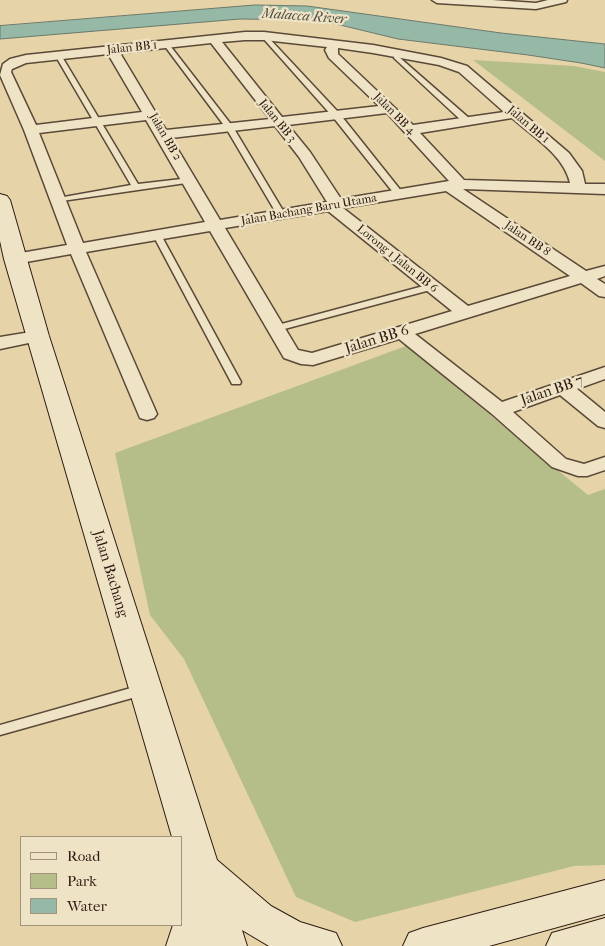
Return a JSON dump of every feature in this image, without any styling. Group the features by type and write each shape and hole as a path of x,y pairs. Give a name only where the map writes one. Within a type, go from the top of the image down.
{"street":[{"path":"437,0 536,6 562,0"},
{"name":"Jalan BB 1","path":"147,414 75,242 31,130 5,72 7,67 14,62 58,55 214,39 264,36 397,54 441,62 463,69 564,156 575,171 579,188"},
{"name":"Jalan BB 3","path":"214,39 304,155 334,205"},
{"name":"Jalan BB 4","path":"334,45 333,55 410,130 455,185"},
{"name":"Jalan BB 2","path":"112,50 152,115 211,219"},
{"path":"163,135 390,109"},
{"path":"410,130 515,114"},
{"path":"31,130 152,115"},
{"name":"Jalan Bachang Baru Utama","path":"14,260 75,242 157,235 211,219 281,214 455,185 605,190"},
{"name":"Jalan BB 8","path":"455,185 605,292"},
{"name":"Jalan Bachang","path":"0,200 14,260 37,336 199,865 227,946"},
{"name":"Lorong 1 Jalan BB 6","path":"334,205 431,287 464,312"},
{"path":"75,242 211,219"},
{"name":"Jalan BB 6","path":"211,219 291,354 301,358 313,359 605,271"},
{"path":"403,333 499,410 559,463 568,468 587,470 605,463"},
{"path":"0,343 37,336"},
{"name":"Jalan BB 7","path":"499,410 605,373"},
{"path":"563,388 605,422"},
{"path":"186,946 193,928 199,865"},
{"path":"199,865 236,904 268,927 302,942 322,946"},
{"path":"424,945 605,898"},
{"path":"566,946 605,936"}],"lane":[{"path":"264,36 336,115 399,194"},
{"path":"166,44 229,128 281,214"},
{"path":"397,54 396,57 467,121"},
{"path":"58,55 136,187"},
{"path":"58,200 190,180"},
{"path":"157,235 236,382"},
{"path":"277,328 431,287"},
{"path":"0,730 145,688"}],"green space":[{"path":"473,60 574,66 605,72 605,161"},
{"path":"406,346 588,495 605,489 605,865 574,866 355,922 296,897 184,659 150,615 115,453"}],"water":[{"name":"Malacca River","path":"255,5 307,6 501,33 605,44 605,68 528,55 398,39 312,20 240,19 0,39 0,26"}]}
